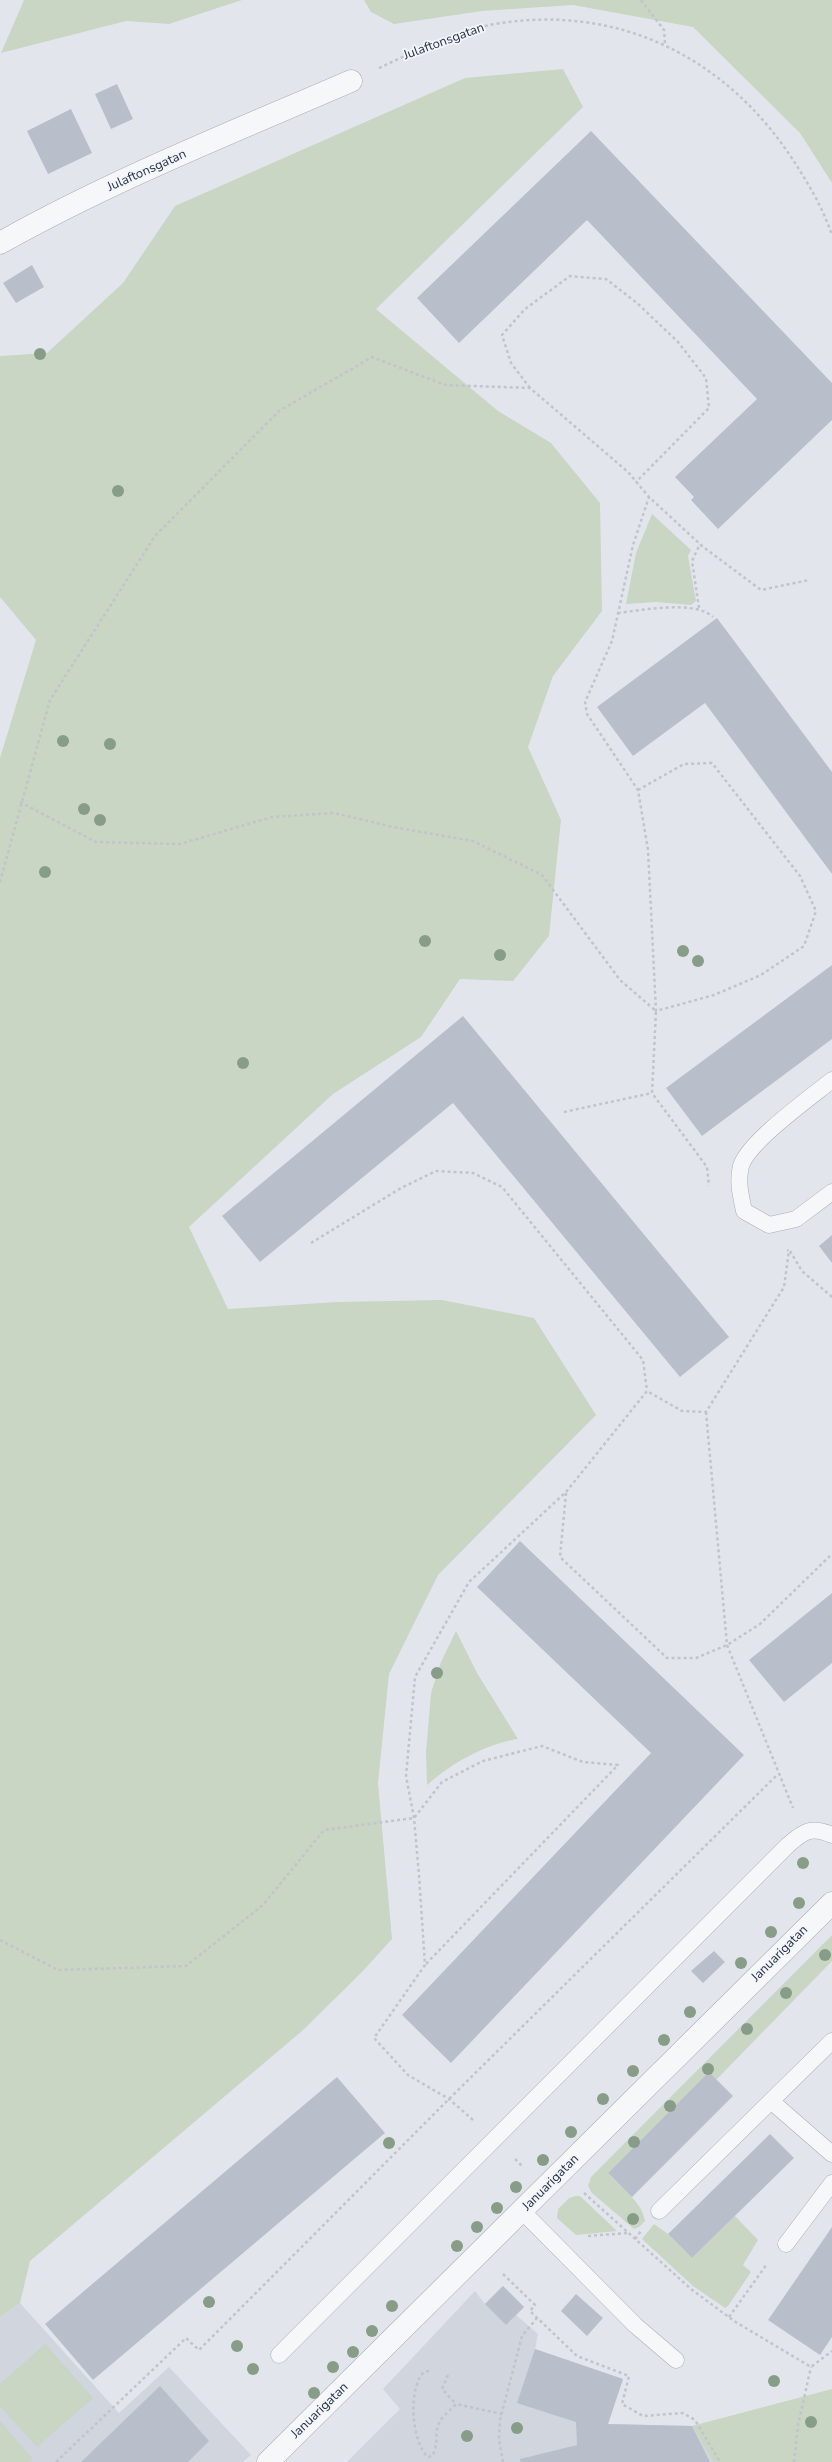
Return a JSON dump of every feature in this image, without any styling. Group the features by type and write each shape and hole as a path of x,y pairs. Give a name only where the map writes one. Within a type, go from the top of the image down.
{"street":[{"name":"Julaftonsgatan","path":"0,243 50,215 141,172 351,81"},
{"name":"Januarigatan","path":"268,2462 523,2212 832,1903"}],"lane":[{"path":"832,1080 762,1137 742,1164 738,1185 744,1212 769,1225 796,1219 832,1192"},
{"path":"279,2355 803,1832 820,1830 832,1835"},
{"path":"659,2211 832,2041"},
{"path":"771,2101 832,2154"},
{"path":"786,2244 832,2183"},
{"path":"523,2212 635,2324 676,2360"}],"path":[{"path":"641,0 664,30 665,44"},
{"name":"Julaftonsgatan","path":"351,81 420,49 494,24 534,20 572,20 622,29 665,44 697,62 748,103 782,143 811,188 832,235"},
{"path":"636,482 709,408 706,378 678,342 637,303 606,279 570,276 525,309 502,335 511,363 530,388 636,482 649,497 700,544 761,590 809,580"},
{"path":"0,882 20,802 50,700 155,536 279,411 372,357 445,385 530,388"},
{"path":"649,497 633,546 612,641 585,702 587,714 638,790 648,850 656,1011 652,1093 707,1167 709,1188"},
{"path":"699,608 692,561 700,544"},
{"path":"618,613 651,609 699,608 713,617"},
{"path":"638,790 684,764 712,763 800,876 816,911 804,946 761,975 714,995 656,1011"},
{"path":"20,802 96,842 180,844 272,816 334,813 393,827 473,841 542,875 620,980 656,1011"},
{"path":"564,1112 652,1093"},
{"path":"311,1243 381,1200 436,1171 473,1173 502,1187 643,1360 648,1391 566,1492 469,1582 415,1677 406,1776 414,1818 425,1965"},
{"path":"783,1249 789,1251 802,1271 832,1297"},
{"path":"789,1251 784,1287 706,1412 727,1645 778,1774 803,1832"},
{"path":"648,1391 682,1411 706,1412"},
{"path":"566,1492 560,1557 668,1658 696,1658 727,1645 760,1624 832,1554"},
{"path":"0,1940 58,1970 186,1966 263,1905 324,1830 414,1818 442,1782 483,1761 542,1746 583,1762 618,1765 425,1965 374,2038 408,2074 449,2099 546,2189"},
{"path":"56,2462 186,2338 199,2350 449,2099 778,1774"},
{"path":"582,2192 691,2289 729,2317 811,2367"},
{"path":"554,2242 599,2235 628,2233"},
{"path":"729,2317 775,2253 786,2244"},
{"path":"499,2270 535,2306 530,2311 577,2356 630,2376 622,2404 643,2416 683,2413 695,2420 720,2462"},
{"path":"503,2462 499,2438 502,2414 522,2336 537,2318"},
{"path":"794,2462 798,2425 811,2367 832,2351"},
{"path":"428,2372 424,2372 415,2384 413,2401 418,2442 422,2452 428,2457 432,2456 436,2450 438,2443 436,2437 440,2421 456,2404"},
{"path":"448,2375 442,2389 456,2404 502,2414"}],"shaded area":[{"path":"503,2286 524,2307 516,2315 538,2334 535,2349 623,2379 608,2424 692,2426 713,2462 347,2462 400,2409 383,2389 475,2291 485,2304"},
{"path":"20,2303 119,2413 169,2367 251,2455 243,2462 0,2462 0,2317"}],"green space":[{"path":"24,0 242,0 169,24 126,21 1,53"},
{"path":"364,0 832,0 832,183 800,133 693,27 573,5 482,11 394,24 371,12"},
{"path":"563,69 583,107 376,309 498,411 551,443 600,503 602,611 553,676 528,747 561,820 549,936 513,981 460,979 421,1037 333,1094 189,1227 228,1309 337,1302 442,1300 534,1318 596,1415 438,1575 389,1674 378,1783 392,1939 361,1973 302,2031 30,2261 20,2303 0,2317 0,758 36,640 0,597 0,356 47,353 123,283 175,206 465,78"},
{"path":"652,514 691,550 688,556 696,601 691,605 656,602 626,604 636,553"},
{"path":"456,1631 477,1673 518,1739 493,1745 481,1750 447,1769 427,1785 426,1752 431,1693 441,1662"},
{"path":"832,1935 832,1961 716,2080 709,2073 608,2173 640,2207 645,2221 639,2227 634,2229 592,2193 588,2186 591,2177"},
{"path":"580,2196 617,2231 576,2235 557,2218 558,2209 569,2198"},
{"path":"735,2216 758,2240 743,2265 751,2272 728,2306 725,2308 693,2286 642,2239 654,2224 668,2234 692,2258"},
{"path":"45,2344 93,2398 37,2447 0,2406 0,2384"},
{"path":"832,2389 832,2462 713,2462 692,2426"},
{"path":"0,2421 33,2459 30,2462 0,2462"}],"building":[{"path":"117,84 133,119 111,129 95,94"},
{"path":"71,109 92,153 48,174 27,131"},
{"path":"591,131 832,383 832,420 718,529 691,500 694,497 675,477 757,399 587,220 459,343 417,298"},
{"path":"32,265 44,287 16,303 3,283"},
{"path":"717,618 832,772 832,874 705,703 633,756 597,707"},
{"path":"832,965 832,1039 702,1136 666,1088"},
{"path":"463,1016 729,1337 680,1377 453,1103 260,1262 222,1216"},
{"path":"832,1235 832,1263 819,1246"},
{"path":"520,1541 744,1755 451,2063 402,2015 651,1753 477,1587"},
{"path":"832,1593 832,1663 784,1702 749,1660"},
{"path":"714,1951 725,1962 703,1983 691,1971"},
{"path":"709,2072 733,2096 632,2197 608,2173"},
{"path":"337,2077 385,2133 93,2380 45,2324"},
{"path":"770,2134 794,2158 692,2258 668,2234"},
{"path":"832,2227 832,2337 820,2355 768,2320"},
{"path":"503,2286 524,2307 506,2325 485,2304"},
{"path":"576,2294 603,2318 587,2336 561,2311"},
{"path":"535,2349 623,2379 608,2424 692,2426 710,2462 520,2462 520,2459 577,2445 576,2422 517,2403"},
{"path":"160,2386 209,2441 188,2462 81,2462"}]}
